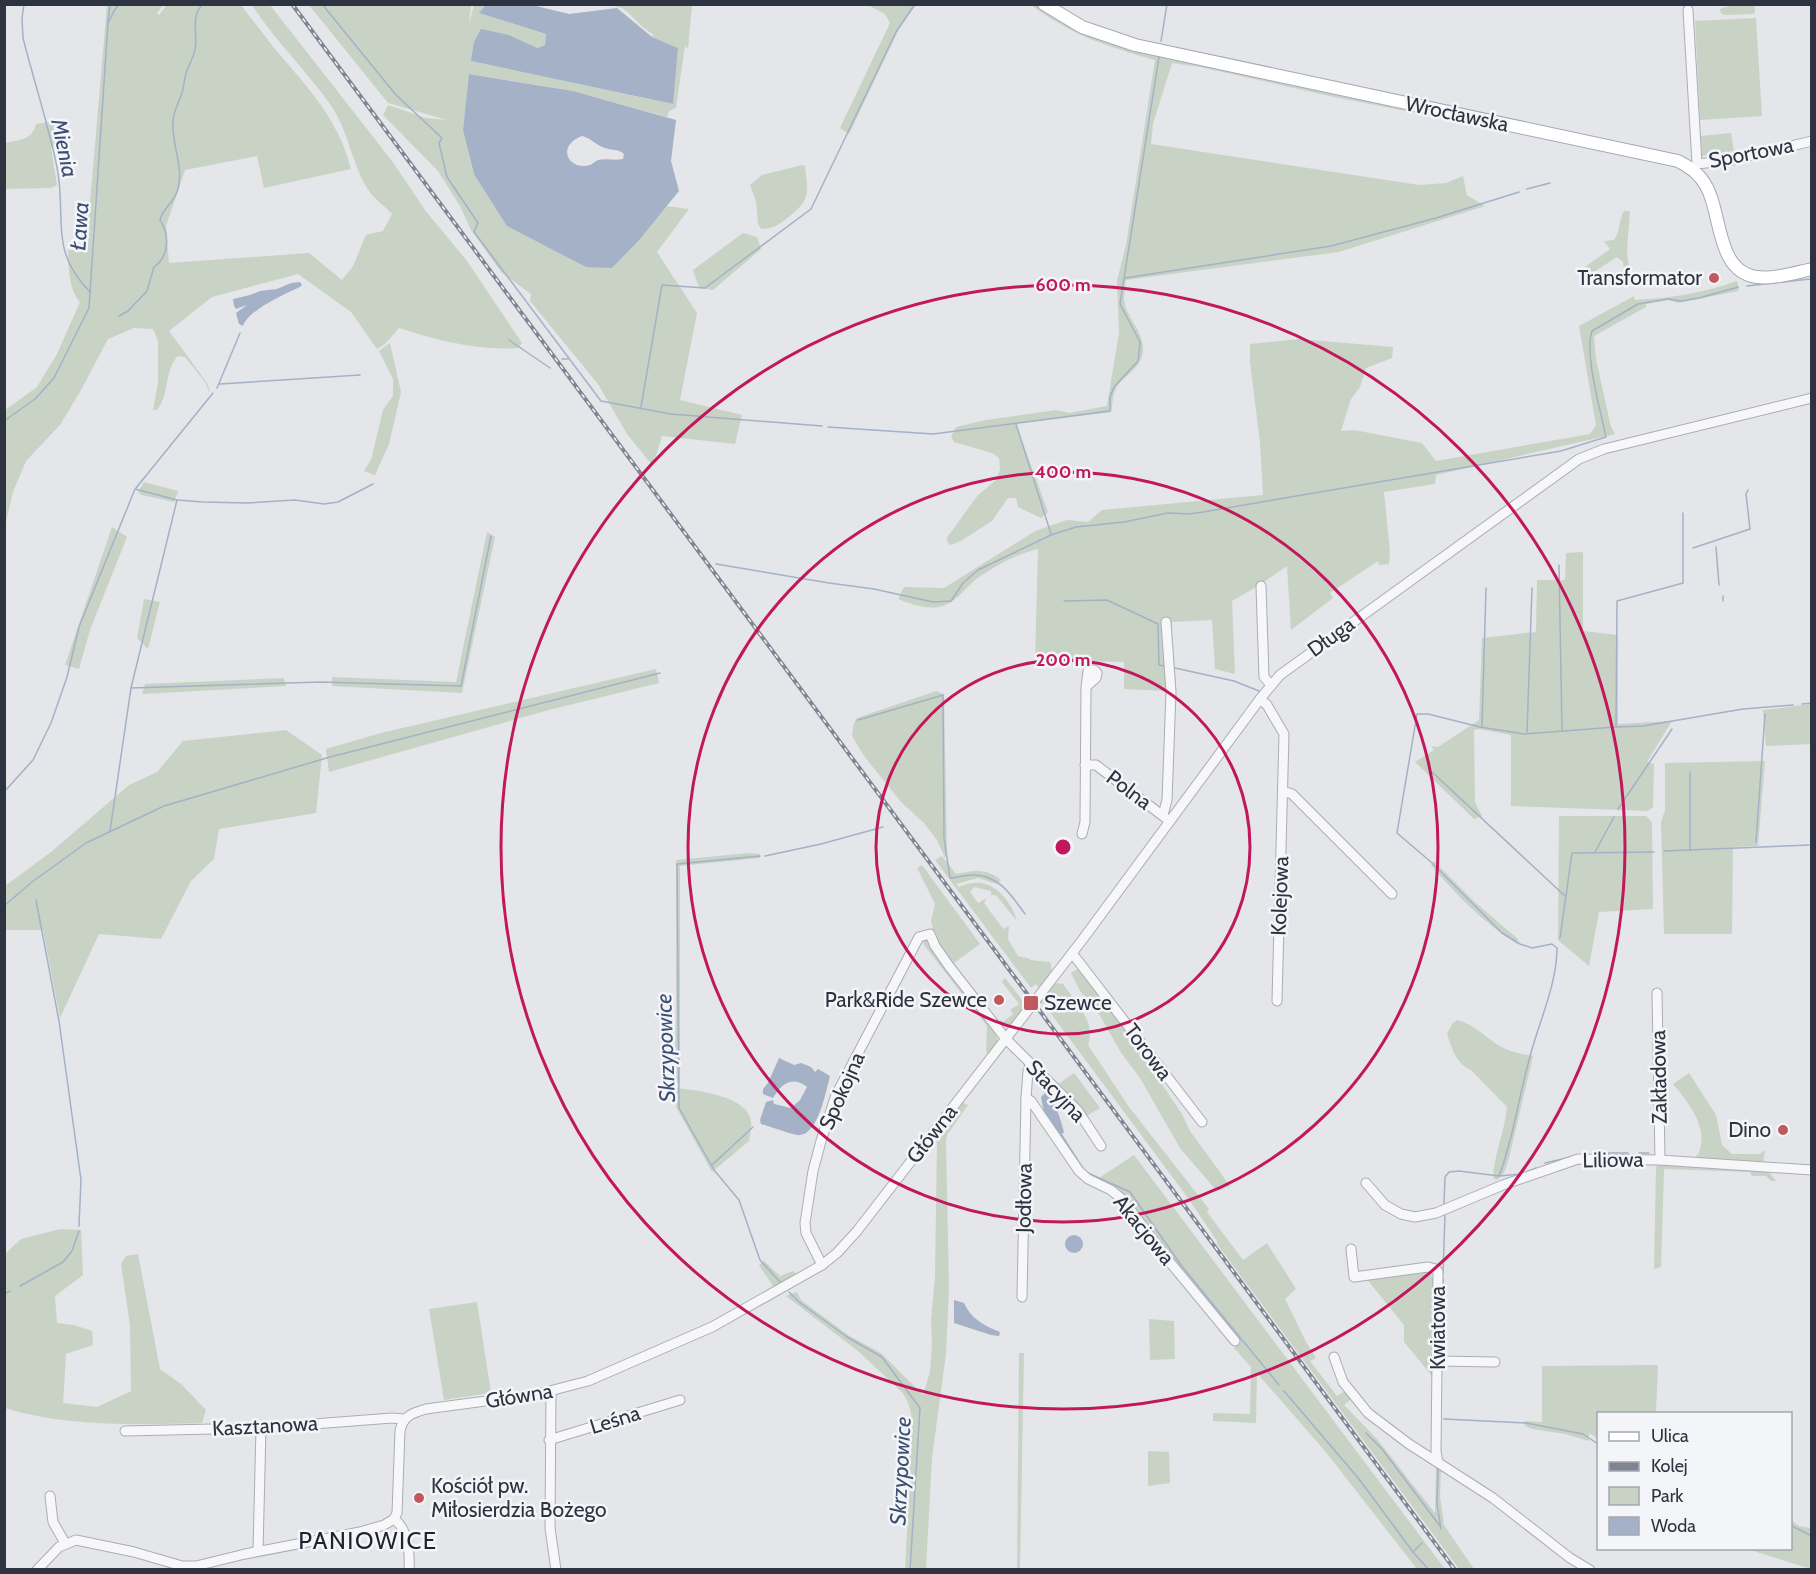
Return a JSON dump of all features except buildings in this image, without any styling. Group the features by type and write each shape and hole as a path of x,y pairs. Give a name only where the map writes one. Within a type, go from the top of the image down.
{"main road":[{"name":"Wrocławska","path":"1044,4 1082,27 1135,45 1678,161 1694,167 1703,180 1710,193 1728,257 1741,271 1753,276 1770,277 1812,269"}],"street":[{"path":"1688,10 1694,167"},
{"name":"Sportowa","path":"1694,167 1812,141"},
{"name":"Długa","path":"990,1059 1072,953 1167,818 1271,685 1290,667 1579,459 1604,449 1812,398"},
{"path":"1261,586 1264,677 1271,685"},
{"path":"1166,622 1171,692 1167,818"},
{"name":"Polna","path":"1082,834 1085,822 1086,687"},
{"name":"Kolejowa","path":"1260,699 1284,734 1277,1001"},
{"name":"Polna","path":"1086,765 1096,765 1167,818"},
{"path":"1283,791 1292,794 1392,894"},
{"name":"Stacyjna","path":"930,934 935,946 949,966 1006,1039 1078,1111 1101,1146"},
{"name":"Spokojna","path":"822,1265 806,1233 805,1223 813,1171 824,1130 836,1095 919,938 930,934"},
{"name":"Torowa","path":"1072,953 1202,1122"},
{"name":"Zakładowa","path":"1658,993 1660,1160"},
{"name":"Główna","path":"404,1419 410,1414 426,1409 551,1391 588,1381 692,1338 822,1265 857,1232 990,1059"},
{"name":"Jodłowa","path":"1022,1297 1026,1098 1028,1071 1031,1064"},
{"name":"Akacjowa","path":"1026,1098 1031,1101 1079,1171 1088,1179 1111,1190 1124,1200 1164,1255 1235,1341"},
{"name":"Liliowa","path":"1366,1183 1385,1205 1415,1217 1425,1216 1523,1177 1578,1159 1660,1160 1812,1170"},
{"name":"Kwiatowa","path":"1351,1249 1354,1277 1428,1267 1436,1269 1438,1284 1436,1452 1438,1462"},
{"path":"1334,1357 1343,1382 1359,1404 1386,1428 1508,1510 1570,1558 1590,1569"},
{"path":"1437,1360 1495,1362"},
{"path":"551,1391 550,1528 556,1569"},
{"name":"Leśna","path":"549,1440 680,1400"},
{"path":"37,1569 65,1543 82,1540 134,1552 175,1567 196,1566 384,1525 394,1519 397,1514 400,1431 404,1419"},
{"name":"Kasztanowa","path":"125,1431 261,1428 404,1419"},
{"path":"258,1551 261,1428"},
{"path":"50,1496 53,1522 65,1543"},
{"path":"394,1519 401,1525 406,1536 409,1569"}],"green space":[{"path":"598,4 692,5 688,49 685,46 676,108 669,111 667,117 573,91 470,74 463,129 474,174 612,268 667,206 689,209 657,252 697,313 680,400 742,415 735,444 662,436 653,466 627,434 598,384 530,301 531,294 501,272 471,230 460,206 438,171 383,115 388,105 426,118 447,120 388,103 309,5 471,5 469,24 474,5 510,5 485,6 479,13 546,34 545,45 539,48 509,35 471,61 672,104 678,48 652,37 653,34 620,7"},
{"path":"107,5 163,5 157,13 159,15 167,5 241,5 320,104 338,134 351,169 264,188 257,156 185,170 166,226 169,263 309,253 342,280 353,266 366,235 383,231 392,214 371,194 363,181 343,127 332,107 252,5 270,5 392,161 425,210 467,261 522,343 518,348 472,346 399,328 385,344 377,349 351,312 298,274 212,297 169,331 207,383 210,391 185,357 178,356 171,368 161,404 157,410 153,410 158,383 158,341 153,329 134,328 108,339 60,425 26,461 13,492 5,526 5,410 37,387 57,354 80,302 71,284 68,250 86,249"},
{"path":"868,5 916,5 899,29 849,134 840,128 890,23 885,14"},
{"path":"1031,5 1039,5 1072,25 1493,125 1493,128 1172,63 1153,124 1151,144 1419,185 1446,183 1463,176 1467,195 1485,206 1339,252 1126,280 1125,305 1140,334 1143,347 1137,366 1116,389 1111,412 1016,424 1048,512 1041,518 1018,507 1016,498 1008,498 992,521 961,541 950,545 946,539 978,495 995,481 1000,470 999,458 992,453 954,442 951,437 956,427 986,420 1056,410 1069,413 1107,406 1119,332 1117,281 1126,245 1155,60 1090,39 1061,25"},
{"path":"1732,5 1754,5 1754,14 1724,15 1721,13 1720,9"},
{"path":"1756,18 1762,116 1700,120 1695,21"},
{"path":"55,121 61,144 51,148 57,185 51,188 5,189 5,143 28,136 36,124"},
{"path":"1731,133 1734,151 1702,156 1701,136"},
{"path":"805,166 807,184 804,202 780,224 761,229 758,224 756,201 750,185 762,175"},
{"path":"1624,211 1630,211 1627,250 1630,279 1626,281 1623,262 1617,257 1589,275 1585,267 1610,249 1604,241 1614,240"},
{"path":"743,233 757,237 761,249 713,290 699,288 693,270"},
{"path":"1737,281 1738,291 1678,303 1668,300 1646,304 1646,307 1594,336 1596,359 1611,427 1615,434 1436,475 1435,484 1384,492 1390,552 1389,564 1379,565 1378,561 1330,593 1333,598 1291,630 1287,566 1232,601 1235,674 1215,669 1212,620 1172,622 1167,691 1124,689 1124,662 1035,660 1038,549 993,568 945,605 924,607 898,599 904,587 944,588 1035,531 1067,520 1088,522 1102,510 1263,495 1250,344 1299,339 1393,347 1392,358 1366,368 1360,387 1351,399 1341,431 1354,430 1422,443 1436,461 1590,434 1596,425 1579,326 1634,296 1635,300 1675,296 1700,292"},
{"path":"390,343 401,392 389,444 375,475 364,471 371,460 383,410 393,396 393,379 379,351"},
{"path":"144,482 178,491 174,502 142,495 138,492"},
{"path":"112,527 127,537 90,630 79,669 65,665"},
{"path":"487,532 495,537 462,693 332,686 332,677 456,682"},
{"path":"1583,552 1583,631 1618,635 1618,724 1672,721 1647,762 1654,764 1653,807 1648,811 1511,806 1511,735 1479,729 1474,730 1475,802 1482,816 1474,819 1415,762 1434,750 1431,746 1438,747 1479,720 1482,638 1536,632 1537,580 1565,580 1566,553"},
{"path":"144,599 160,602 148,649 137,638"},
{"path":"656,669 659,683 549,710 329,772 326,749 381,733"},
{"path":"284,678 286,686 142,694 145,684"},
{"path":"936,691 944,694 947,853 945,858 937,840 924,823 901,802 864,756 852,736 857,718"},
{"path":"1811,704 1811,744 1766,746 1763,710"},
{"path":"286,730 322,755 316,813 219,829 214,859 191,881 161,939 99,934 60,1018 43,930 5,930 5,886 51,852 129,785 157,772 183,741"},
{"path":"1765,761 1758,846 1733,847 1732,934 1664,934 1661,822 1665,810 1665,763"},
{"path":"1559,816 1646,816 1652,822 1653,909 1599,912 1589,966 1558,940"},
{"path":"760,854 760,858 680,866 680,1083 674,1083 676,860"},
{"path":"942,856 956,874 980,871 990,873 1001,880 997,884 978,878 956,884 959,887 974,883 987,884 998,891 1008,902 1016,920 996,895 991,895 991,891 974,887 970,892 978,903 987,898 984,903 1001,926 1004,929 1009,927 1008,939 1018,956 1050,962 1052,971 1039,988 1036,984 1031,988 935,860"},
{"path":"1434,861 1477,904 1518,939 1517,944 1493,927 1460,898 1431,865"},
{"path":"922,865 980,944 954,963 970,984 967,986 937,944 931,921 935,904 917,868"},
{"path":"928,936 993,1028 998,1041 988,1054 986,1052 987,1026 924,945 922,938"},
{"path":"1078,969 1109,1006 1182,1114 1190,1131 1230,1186 1216,1190 1180,1148 1140,1078 1122,1054 1096,1009 1080,991 1071,973"},
{"path":"1005,978 1026,1005 1011,1025 1005,1027 999,1022 1001,1020 1003,1022 1013,1014 1010,1010 1019,1004 1002,982"},
{"path":"1056,983 1063,984 1079,1005 1089,1028 1088,1045 1129,1107 1209,1209 1207,1212 1243,1260 1267,1243 1296,1289 1285,1299 1316,1358 1310,1361 1337,1396 1345,1391 1351,1399 1344,1405 1377,1439 1435,1513 1436,1465 1441,1468 1440,1496 1444,1525 1474,1569 1459,1569 1217,1244 1188,1198 1043,1003 1039,1004"},
{"path":"1457,1020 1473,1027 1504,1048 1533,1056 1509,1158 1504,1173 1497,1180 1493,1178 1494,1169 1507,1107 1455,1055 1447,1034"},
{"path":"1074,1073 1100,1108 1086,1116 1057,1085"},
{"path":"1689,1073 1716,1115 1722,1145 1732,1154 1760,1154 1765,1150 1763,1163 1698,1159 1696,1155 1701,1145 1700,1126 1691,1108 1673,1084"},
{"path":"676,1088 720,1096 731,1100 748,1112 751,1121 749,1141 712,1172 676,1107"},
{"path":"961,1102 968,1105 947,1135 946,1141 949,1289 946,1354 932,1458 926,1569 905,1569 912,1423 908,1402 902,1392 858,1351 786,1296 797,1292 801,1300 848,1335 881,1353 923,1395 930,1372 932,1344 937,1142 928,1150 925,1149"},
{"path":"1134,1155 1445,1569 1417,1569 1325,1451 1257,1373 1256,1423 1213,1421 1213,1413 1250,1414 1251,1367 1234,1348 1239,1343 1122,1193 1096,1180"},
{"path":"1658,1163 1768,1171 1776,1181 1771,1181 1766,1176 1752,1176 1750,1172 1664,1169 1661,1267 1654,1269 1656,1168"},
{"path":"60,1229 81,1230 83,1275 55,1296 57,1323 74,1325 92,1331 93,1345 66,1354 63,1403 97,1407 131,1391 130,1325 121,1264 126,1256 138,1254 160,1369 181,1384 206,1410 202,1423 77,1422 52,1419 5,1408 5,1254 21,1239"},
{"path":"764,1261 780,1276 793,1271 797,1275 777,1287 773,1286 759,1265"},
{"path":"1428,1273 1433,1279 1432,1376 1404,1342 1404,1325 1366,1278"},
{"path":"477,1302 491,1393 444,1400 429,1309"},
{"path":"1149,1319 1174,1321 1175,1359 1150,1360"},
{"path":"1019,1353 1024,1353 1020,1569 1017,1570"},
{"path":"1658,1365 1656,1412 1597,1412 1597,1438 1589,1433 1589,1441 1565,1434 1532,1429 1525,1426 1524,1421 1542,1422 1542,1366"},
{"path":"1148,1451 1169,1452 1170,1483 1148,1486"},
{"path":"1792,1521 1799,1526 1811,1528 1811,1569 1750,1550 1792,1550"}],"water":[{"path":"528,4 569,14 617,8 652,37 678,48 673,104 471,61 474,42 481,29 509,35 538,48 545,45 546,34 479,13 485,6"},
{"path":"469,74 573,91 676,120 671,161 679,191 640,239 612,268 586,267 507,226 474,174 463,130","holes":["585,137 602,147 622,152 623,159 598,160 585,166 573,163 567,155 567,150 574,140"]},
{"path":"300,282 302,285 300,287 259,308 243,326 239,324 236,313 247,305 236,309 233,299"},
{"path":"779,1058 794,1065 801,1063 811,1067 815,1072 818,1069 830,1076 816,1121 804,1134 797,1135 761,1124 760,1120 766,1102 773,1100 774,1104 791,1108 800,1100 807,1087 802,1083 792,1082 783,1085 773,1098 763,1094 763,1089"},
{"path":"1047,1091 1052,1093 1064,1133 1057,1135 1044,1113 1041,1097"},
{"path":"1074,1235 1080,1238 1083,1244 1080,1250 1074,1253 1068,1250 1065,1244 1068,1238"},
{"path":"954,1300 964,1303 979,1321 1000,1332 999,1336 954,1323"}],"waterway":[{"name":"Mienia","path":"24,4 23,38 57,167 64,247 77,276 90,292"},
{"name":"Ława","path":"108,22 110,4"},
{"name":"Ława","path":"4,421 35,399 54,378 89,308 108,23 119,4"},
{"name":"Ława","path":"119,316 128,311 147,291 154,267 159,263 165,251 166,238 160,220 176,194 179,180 179,163 173,129 175,109 194,52 197,14 203,4"},
{"path":"322,4 396,95 442,138 439,143 447,177 478,223 474,232 601,401 671,414 822,426"},
{"path":"641,407 662,285 705,288 811,209 896,32 915,4"},
{"path":"1161,41 1167,4"},
{"path":"828,427 933,434 1110,411 1110,397 1114,387 1138,361 1139,354 1140,342 1120,304 1159,57"},
{"path":"1527,189 1550,183"},
{"path":"1125,278 1331,246 1436,218 1519,192"},
{"path":"1747,286 1810,279"},
{"path":"716,564 874,589 933,602 951,601 963,583 978,570 1051,535 1076,527 1124,522 1168,513 1203,512 1561,451 1606,437 1590,354 1592,331 1638,304 1668,299 1681,301 1699,298 1738,287"},
{"path":"217,388 240,333"},
{"path":"509,340 550,368"},
{"path":"562,359 568,359"},
{"path":"220,384 360,375"},
{"path":"136,488 213,393"},
{"path":"1016,424 1051,534"},
{"path":"4,792 33,760 51,723 67,677 79,627 135,489 177,500 248,503 295,500 324,504 338,502 373,484"},
{"path":"1693,548 1750,529 1746,494 1748,490"},
{"path":"110,831 131,688 177,500"},
{"path":"1444,1204 1445,1177 1449,1172 1499,1176 1512,1134 1524,1078 1554,977 1557,948 1552,944 1532,948 1502,933 1431,862 1397,833 1417,714 1428,714 1480,727 1524,734 1616,727 1617,601 1683,583 1683,513"},
{"path":"131,688 321,682 461,686 491,536"},
{"path":"1716,547 1719,585"},
{"path":"1559,565 1562,730"},
{"path":"1482,726 1486,588"},
{"path":"1527,732 1532,588"},
{"path":"1723,596 1723,601"},
{"path":"1064,601 1107,600 1158,624 1159,665 1164,666"},
{"path":"1175,668 1234,681 1259,691"},
{"path":"4,906 32,882 86,843 164,806 330,757 660,673"},
{"path":"858,720 943,695 944,838 950,878 971,875 991,879 1004,888 1025,914"},
{"path":"1802,704 1812,703"},
{"path":"1617,727 1643,726 1743,709 1793,705"},
{"path":"1756,842 1765,714"},
{"path":"1618,809 1672,729"},
{"path":"1432,772 1565,896"},
{"path":"1690,772 1690,850"},
{"path":"1595,852 1614,817"},
{"name":"Skrzypowice","path":"765,856 883,827"},
{"path":"1664,851 1809,845"},
{"path":"1560,938 1572,853 1654,852"},
{"name":"Skrzypowice","path":"760,856 677,864 679,1108 714,1170 739,1200 760,1260 782,1284"},
{"path":"36,900 59,1021 81,1180 79,1226"},
{"path":"712,1165 753,1127"},
{"path":"1061,1134 1084,1170"},
{"path":"1594,1153 1628,1153"},
{"path":"1639,1153 1649,1153"},
{"path":"1545,1163 1571,1157"},
{"path":"1499,1176 1522,1174 1536,1168"},
{"path":"1088,1173 1130,1192 1181,1265 1279,1385"},
{"path":"1443,1273 1445,1215"},
{"path":"20,1286 63,1262 72,1251 79,1231"},
{"path":"1443,1278 1443,1307"},
{"path":"4,1294 10,1291"},
{"name":"Skrzypowice","path":"789,1292 847,1337 882,1357 920,1408 910,1570"},
{"path":"1442,1337 1443,1313"},
{"path":"1284,1391 1359,1479 1429,1570"},
{"path":"1444,1419 1526,1423 1583,1434 1597,1443"},
{"path":"1366,1433 1382,1449 1440,1526"},
{"path":"1438,1469 1437,1504 1441,1529"},
{"path":"1792,1526 1812,1536"},
{"path":"1413,1552 1422,1543"}],"railway":[{"path":"292,4 1455,1570"}],"place":[{"name":"Transformator","path":"1714,278"},
{"name":"Park&Ride Szewce","path":"999,1000"},
{"name":"Szewce","path":"1031,1003"},
{"name":"Dino","path":"1783,1130"},
{"name":"Kościół pw. Miłosierdzia Bożego","path":"419,1498"}],"district":[{"name":"PANIOWICE","path":"368,1541"}]}
